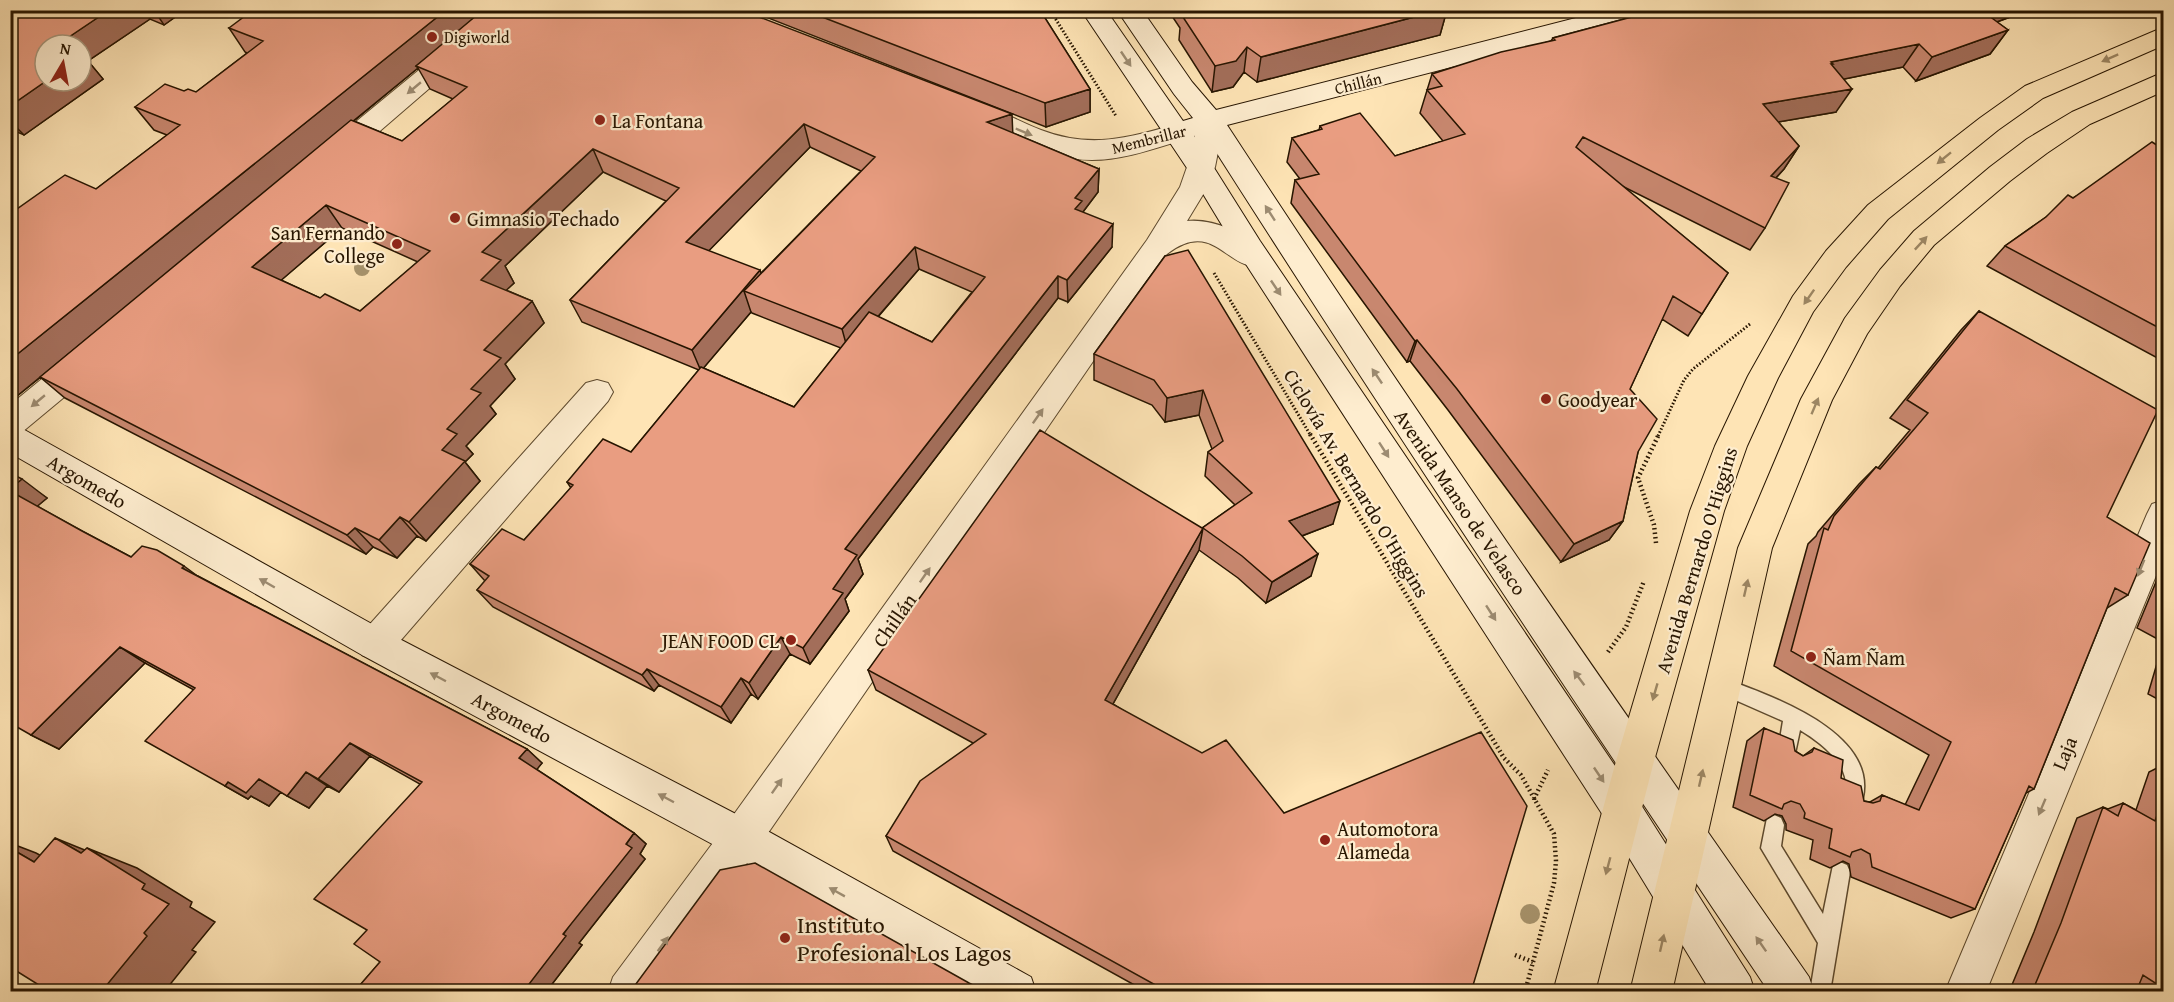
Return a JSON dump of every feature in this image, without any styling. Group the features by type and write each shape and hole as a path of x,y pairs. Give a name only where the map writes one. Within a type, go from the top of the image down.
{"main road":[{"name":"Avenida Bernardo O'Higgins","path":"1575,992 1635,761 1707,512 1731,446 1763,376 1803,304 1830,268 1878,212 1944,157 2034,92 2163,34"},
{"path":"1651,992 1755,548 1817,399 1856,326 1883,288 1924,238 2037,146 2081,118 2163,80"}],"street":[{"path":"311,174 508,10"},
{"name":"Avenida Manso de Velasco","path":"1093,10 1201,167 1255,257 1622,810 1673,895 1736,992"},
{"name":"Avenida Manso de Velasco","path":"1130,10 1183,88 1211,122 1327,302 1635,761 1688,834 1794,992"},
{"name":"Chillán","path":"628,992 741,838 1157,247 1193,188 1201,167 1211,122 1640,10"},
{"name":"Membrillar","path":"945,98 1064,146 1089,151 1134,145 1211,122"},
{"name":"Chillán","path":"1157,247 1166,238 1201,230 1214,233 1239,245 1255,257"},
{"path":"10,424 111,340"},
{"path":"375,644 597,392"},
{"name":"Argomedo","path":"10,437 375,644 741,838 1016,992"},
{"name":"Laja","path":"1965,992 2163,514"}],"lane":[{"path":"1723,686 1793,716 1822,734 1837,748 1850,767 1856,782 1852,802"},
{"path":"1786,757 1793,716"},
{"path":"1774,825 1771,848 1828,941"},
{"path":"1820,992 1840,872"}],"path":[{"path":"1050,10 1134,145"},
{"name":"Ciclovía Av. Bernardo O'Higgins","path":"1188,232 1504,758 1521,775 1554,834 1556,861 1554,883 1525,992"}],"building":[{"path":"10,10 109,10 75,33 33,33 33,90 10,106"},
{"path":"253,10 446,10 10,360 10,214 65,175 96,189 180,125 135,107 165,84 184,91 188,89 196,92 263,41 229,28"},
{"path":"483,10 741,10 1012,114 987,122 1099,169 1075,198 1082,201 1075,209 1113,224 1067,280 1058,276 845,549 857,555 833,589 843,593 803,648 781,637 749,683 741,678 721,707 647,669 642,675 477,590 489,576 470,564 502,529 524,540 573,485 567,482 603,439 631,452 701,367 794,407 869,312 932,342 985,277 915,247 842,329 744,291 875,157 804,124 686,242 760,270 692,350 570,300 679,188 593,149 482,252 501,260 481,280 532,301 484,350 501,358 471,389 481,393 447,429 457,434 442,450 465,461 409,522 400,517 379,540 355,528 347,535 40,377 351,120 402,141 467,87 416,66","holes":["326,205 430,251 360,311 325,294 320,298 252,267"]},
{"path":"804,10 1040,10 1090,89 1045,103"},
{"path":"1187,10 1441,10 1261,57 1247,47 1236,61 1215,66 1181,14 1189,13"},
{"path":"1658,10 1981,10 2008,30 1932,57 1919,44 1831,62 1852,89 1763,104 1799,146 1771,176 1789,183 1765,228 1583,137 1576,147 1728,273 1702,314 1673,296 1630,389 1657,419 1638,452 1623,521 1574,544 1457,389 1417,340 1415,341 1295,180 1319,174 1292,138 1322,129 1320,126 1360,113 1395,156 1465,134 1427,90 1442,86 1432,74 1501,52 1555,40 1553,38"},
{"path":"2152,142 2163,149 2163,330 2005,246 2046,217 2068,195 2073,198"},
{"path":"1188,250 1340,501 1289,521 1318,554 1272,582 1242,556 1203,528 1105,700 1202,753 1226,740 1284,813 1481,732 1527,806 1471,992 1168,992 886,836 920,781 986,734 868,670 1040,430 1202,528 1252,493 1208,452 1223,441 1203,390 1167,398 1154,380 1094,354 1165,256"},
{"path":"1979,311 2158,410 2107,517 2150,543 2128,595 2115,588 2034,789 2029,786 1975,909 1872,867 1870,854 1861,849 1852,852 1850,857 1829,848 1832,829 1804,818 1805,813 1800,804 1791,801 1784,804 1782,809 1750,795 1764,728 1793,740 1795,751 1803,756 1812,752 1814,748 1843,760 1841,778 1861,786 1864,801 1873,803 1880,801 1882,795 1919,810 1951,742 1791,651 1824,528 1828,530 1834,516 1876,467 1880,469 1928,413 1907,400"},
{"path":"10,473 22,479 10,489"},
{"path":"10,491 131,557 142,546 157,550 184,566 182,568 527,749 519,758 634,833 626,844 632,848 563,934 566,936 523,992 354,992 380,962 354,944 367,930 314,899 422,782 350,743 318,779 306,772 287,796 259,779 246,793 228,782 225,786 145,741 195,688 120,647 31,735 10,723"},
{"path":"2163,798 2163,988 2143,975 2136,992 2032,992 2061,923 2103,807 2118,816 2123,803 2155,821"},
{"path":"55,838 81,853 87,848 145,884 142,889 169,904 144,933 147,936 101,992 50,992 10,967 10,848 34,862"},
{"name":"Instituto Profesional Los Lagos","path":"755,863 986,992 630,992 720,870"}],"place":[{"name":"Digiworld","path":"432,37"},
{"name":"La Fontana","path":"600,120"},
{"name":"Gimnasio Techado","path":"455,218"},
{"name":"San Fernando College","path":"397,244"},
{"name":"Goodyear","path":"1546,399"},
{"name":"JEAN FOOD CL","path":"791,640"},
{"name":"Ñam Ñam","path":"1811,657"},
{"name":"Automotora Alameda","path":"1325,840"},
{"name":"Instituto Profesional Los Lagos","path":"785,938"}]}
